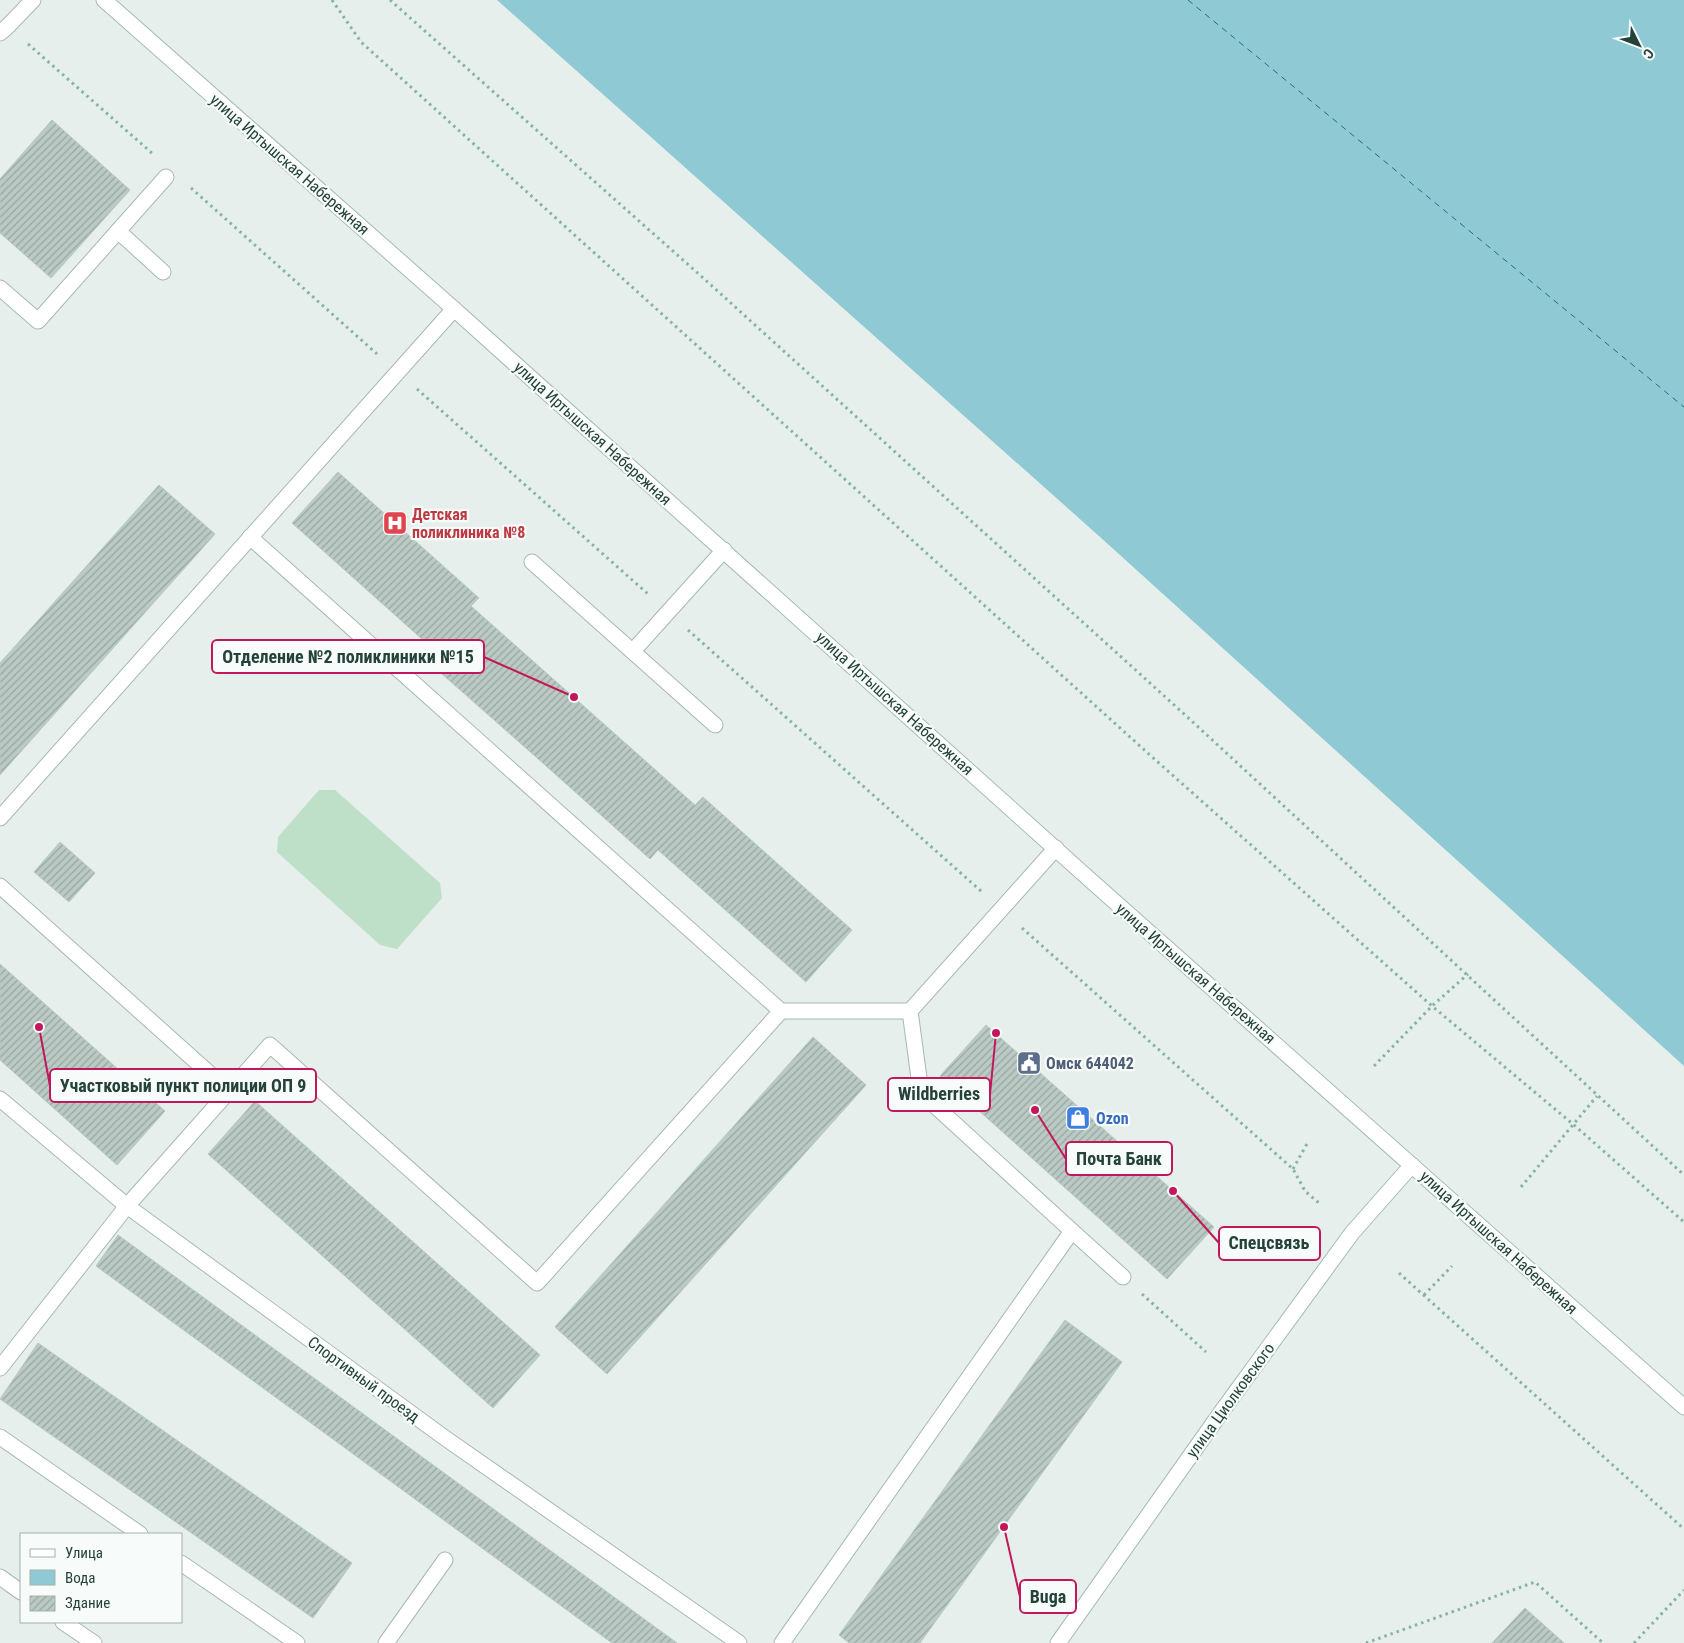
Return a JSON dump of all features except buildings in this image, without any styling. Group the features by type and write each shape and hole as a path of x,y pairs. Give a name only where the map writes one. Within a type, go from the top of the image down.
{"main road":[{"path":"0,33 33,0"},
{"name":"улица Иртышская Набережная","path":"104,0 454,309 1088,878 1684,1407"},
{"path":"0,288 38,321 166,178"},
{"path":"118,232 163,272"},
{"path":"0,818 454,309"},
{"path":"250,537 781,1011 910,1011 1056,848"},
{"path":"633,652 724,550"},
{"path":"532,562 715,725"},
{"path":"0,886 230,1091"},
{"path":"0,1368 127,1206 270,1045 538,1284 781,1011"},
{"path":"910,1011 921,1093 1123,1277"},
{"name":"Спортивный проезд","path":"0,1099 127,1206 445,1438 739,1643"},
{"name":"улица Циолковского","path":"1058,1643 1222,1411 1352,1233 1412,1165"},
{"path":"782,1643 1072,1230"},
{"path":"0,1437 139,1533"},
{"path":"386,1643 445,1560"},
{"path":"182,1563 297,1643"},
{"path":"0,1577 20,1591"},
{"path":"64,1623 94,1643"}],"path":[{"path":"332,0 361,42 1106,716 1432,1006 1574,1125 1684,1222"},
{"path":"390,0 738,310 1168,700 1468,974 1684,1175"},
{"path":"1374,1066 1432,1006 1468,974"},
{"path":"1521,1188 1597,1096"},
{"path":"1308,1142 1292,1168 1305,1190 1320,1204"},
{"path":"1424,1295 1452,1266"},
{"path":"1399,1273 1684,1529"},
{"path":"1123,1277 1206,1352"},
{"path":"1366,1643 1535,1582 1603,1643"},
{"path":"1634,1643 1684,1590"}],"green space":[{"path":"319,790 335,790 440,883 442,898 397,949 380,945 277,852 278,837"}],"water":[{"path":"497,0 1684,0 1684,1066 1099,536"}],"ferry route":[{"path":"1188,0 1684,407"}],"place":[{"name":"Детская поликлиника №8","path":"395,523"},
{"name":"Отделение №2 поликлиники №15","path":"574,697"},
{"name":"Участковый пункт полиции ОП 9","path":"39,1027"},
{"name":"Wildberries","path":"996,1033"},
{"name":"Омск 644042","path":"1029,1063"},
{"name":"Почта Банк","path":"1035,1110"},
{"name":"Ozon","path":"1078,1118"},
{"name":"Спецсвязь","path":"1173,1191"},
{"name":"Buga","path":"1004,1527"}]}
